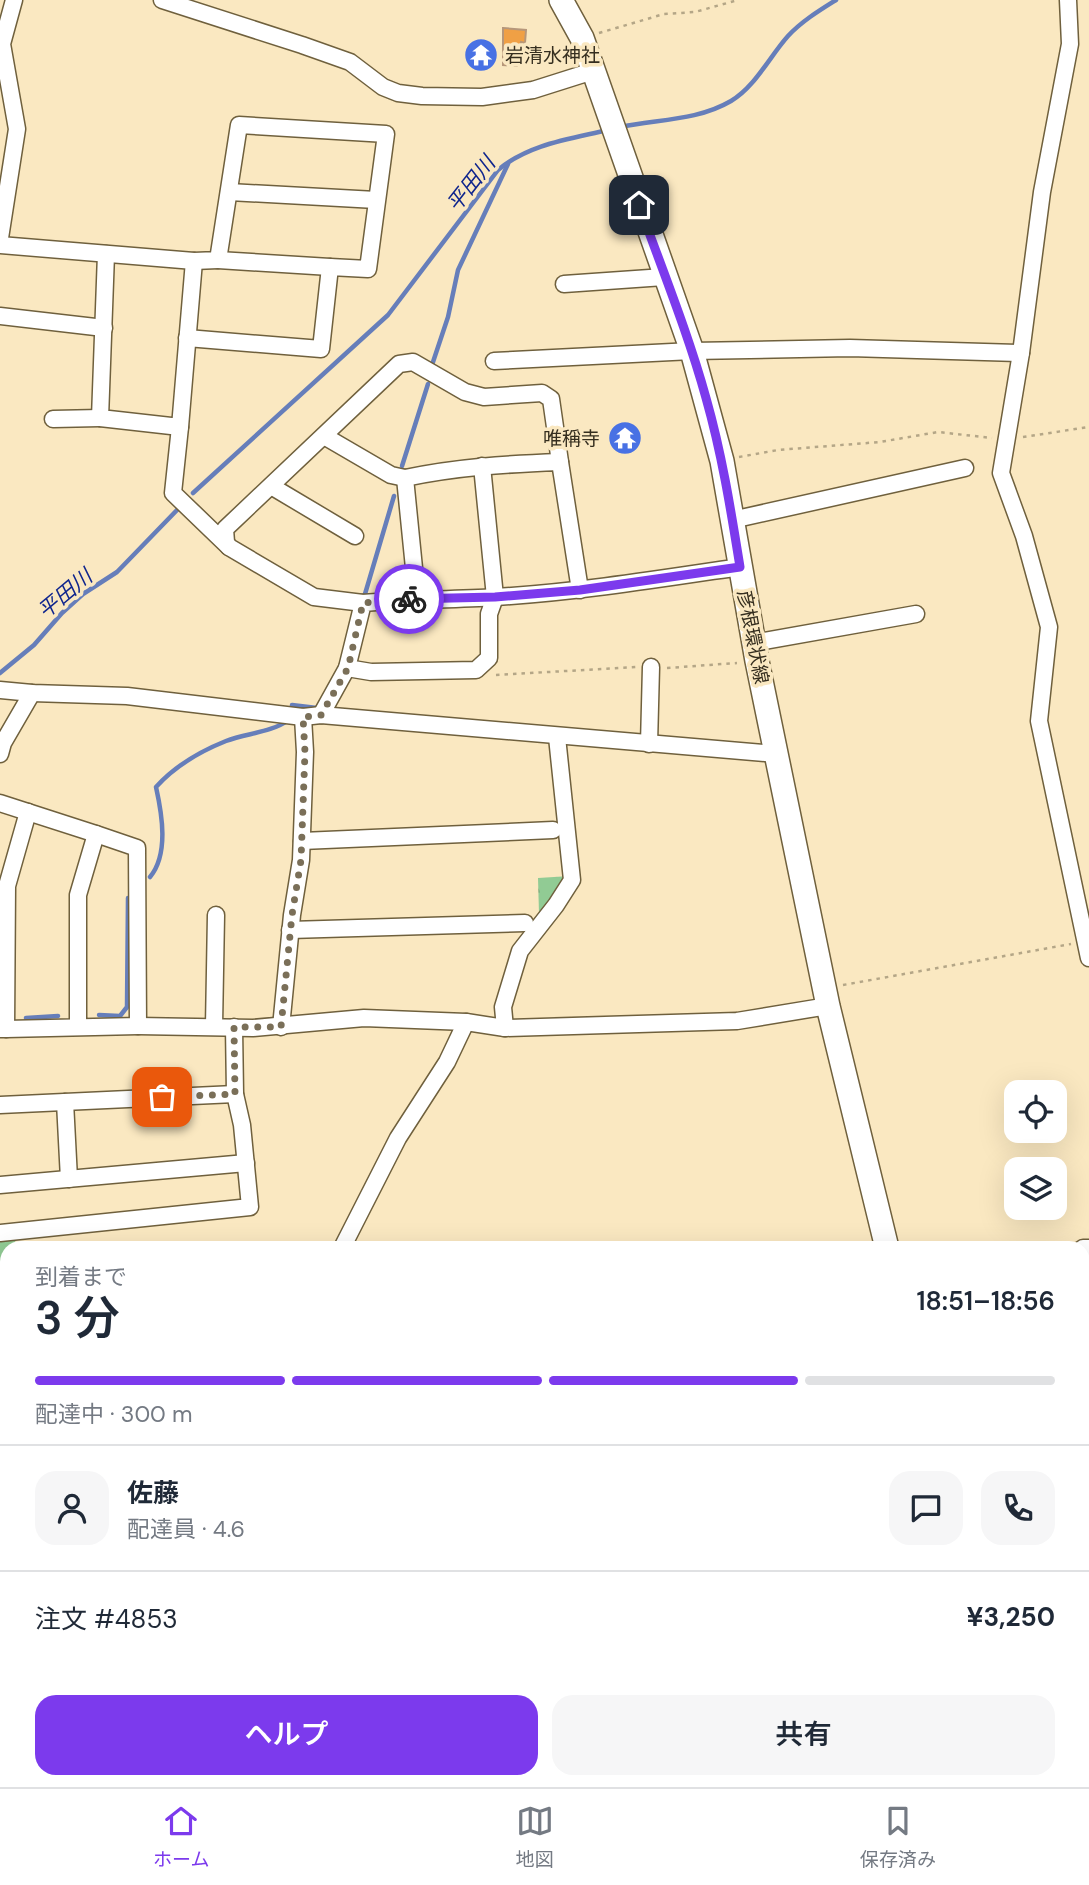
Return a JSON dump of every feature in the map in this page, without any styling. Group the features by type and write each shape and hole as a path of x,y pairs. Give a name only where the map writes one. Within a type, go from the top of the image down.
{"main road":[{"name":"彦根環状線","path":"561,0 582,38 692,351 722,461 755,652 827,998 885,1241"}],"street":[{"path":"0,238 17,129 1,44 13,0"},
{"path":"162,0 350,62 383,86 398,93 482,97 533,90 593,71"},
{"path":"1068,0 1070,44 1042,192 1021,353 1001,473 1024,536 1049,627 1040,721 1089,958"},
{"path":"0,245 194,261 219,260 368,269 386,134 239,125 219,260"},
{"path":"229,192 376,200"},
{"path":"100,418 106,254"},
{"path":"194,261 173,493 229,547 314,597 363,603 417,598 495,597 580,590 740,567"},
{"path":"187,338 321,349 330,267"},
{"path":"564,284 664,277"},
{"path":"0,316 104,328"},
{"path":"494,361 692,351 850,348 1021,353"},
{"path":"229,547 225,535 228,525 398,364 413,362 465,392 484,397 542,393 551,399 580,590"},
{"path":"53,419 100,418 180,426"},
{"path":"324,436 391,475 405,478 447,469 560,462"},
{"path":"348,668 371,672 475,670 489,658 489,614 495,597 482,466"},
{"path":"732,520 965,468"},
{"path":"405,478 417,598"},
{"path":"271,486 355,536"},
{"path":"321,715 348,668 363,603"},
{"path":"755,652 916,614"},
{"path":"649,744 651,667"},
{"path":"0,690 127,696 303,717 321,715 776,754"},
{"path":"0,754 32,693"},
{"path":"281,1027 290,930 301,860 305,752 303,717"},
{"path":"505,1028 503,1007 520,951 572,880 557,737"},
{"path":"0,803 137,848 138,1026"},
{"path":"28,812 7,886 3,1029 281,1027 364,1018 466,1022 505,1028 737,1021 827,998"},
{"path":"302,841 553,830"},
{"path":"78,1027 78,895 96,834"},
{"path":"214,1026 216,915"},
{"path":"290,930 525,923"},
{"path":"346,1241 398,1138 447,1062 466,1022"},
{"path":"0,1233 29,1239 250,1207 242,1125 235,1094 234,1027"},
{"path":"0,1105 235,1094"},
{"path":"65,1102 69,1179"},
{"path":"0,1185 246,1163"}],"path":[{"path":"582,38 664,14 695,12 738,0"},
{"path":"722,461 778,450 880,442 938,432 1007,440 1089,427"},
{"path":"475,670 491,675 651,667 685,668 755,652"},
{"path":"827,998 870,979 1085,941"}],"green space":[{"path":"570,876 539,914 538,878"},
{"path":"11,1238 15,1241 0,1241"}],"building":[{"path":"503,28 526,30 525,43 521,42 519,66 503,65"}],"waterway":[{"name":"平田川","path":"620,127 691,116 731,101 748,88 793,31 836,0"},
{"name":"平田川","path":"193,493 388,315 498,170 536,148 608,130"},
{"path":"432,365 448,317 458,270 508,164"},
{"path":"402,466 428,384"},
{"path":"365,594 394,496"},
{"name":"平田川","path":"0,673 34,645 83,594 117,572 179,508"},
{"path":"292,708 292,705 317,708"},
{"path":"150,877 156,868 162,846 162,821 156,787 179,766 207,750 234,738 274,728 289,720"},
{"path":"99,1015 120,1016 127,1007 128,898"},
{"path":"26,1018 58,1016"}],"way so far":[{"path":"162,1097 235,1094 234,1027 281,1027 292,915 301,860 305,752 303,717 321,715 348,668 363,603 409,599"}],"place":[{"name":"岩清水神社","path":"481,55"},
{"name":"唯稱寺","path":"625,438"}],"route":[{"path":"409,599 495,597 580,590 740,567 722,461 706,399 692,351 639,205"}]}
